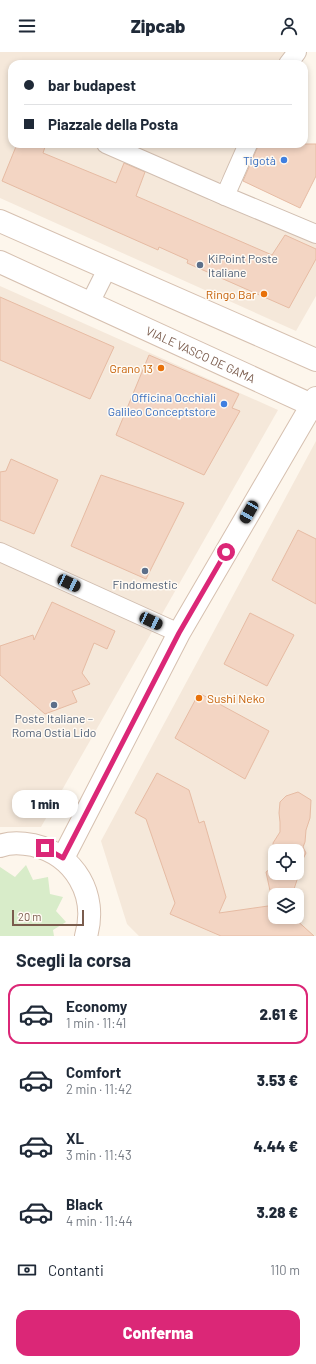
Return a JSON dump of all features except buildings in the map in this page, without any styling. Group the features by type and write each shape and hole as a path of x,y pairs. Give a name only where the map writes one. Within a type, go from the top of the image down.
{"street":[{"path":"115,148 316,234"},
{"path":"225,196 246,148"},
{"path":"0,221 316,360"},
{"name":"VIALE VASCO DE GAMA","path":"0,262 315,403"},
{"path":"90,303 107,269"},
{"path":"63,858 179,633 315,403"},
{"path":"0,552 179,633"},
{"path":"0,846 24,843 45,848 63,858 79,876 89,898 90,923 86,936"}],"shaded area":[{"path":"0,52 303,52 296,60 8,60 8,148 240,148 208,200 316,243 316,296 296,331 0,198"},
{"path":"0,286 278,410 41,827 0,827"},
{"path":"316,441 316,936 139,936 127,924 101,841"}],"green space":[{"path":"26,865 33,880 48,877 50,894 63,897 56,911 66,922 53,930 54,936 0,936 0,867 15,877"}],"place":[{"name":"Tigotà","path":"284,160"},
{"name":"KiPoint Poste Italiane","path":"200,265"},
{"name":"Ringo Bar","path":"264,294"},
{"name":"Grano 13","path":"161,368"},
{"name":"Officina Occhiali Galileo Conceptstore","path":"224,404"},
{"name":"Findomestic","path":"145,571"},
{"name":"Sushi Neko","path":"199,698"},
{"name":"Poste Italiane – Roma Ostia Lido","path":"54,705"}],"route":[{"path":"45,848 63,858 179,633 226,552"}]}
